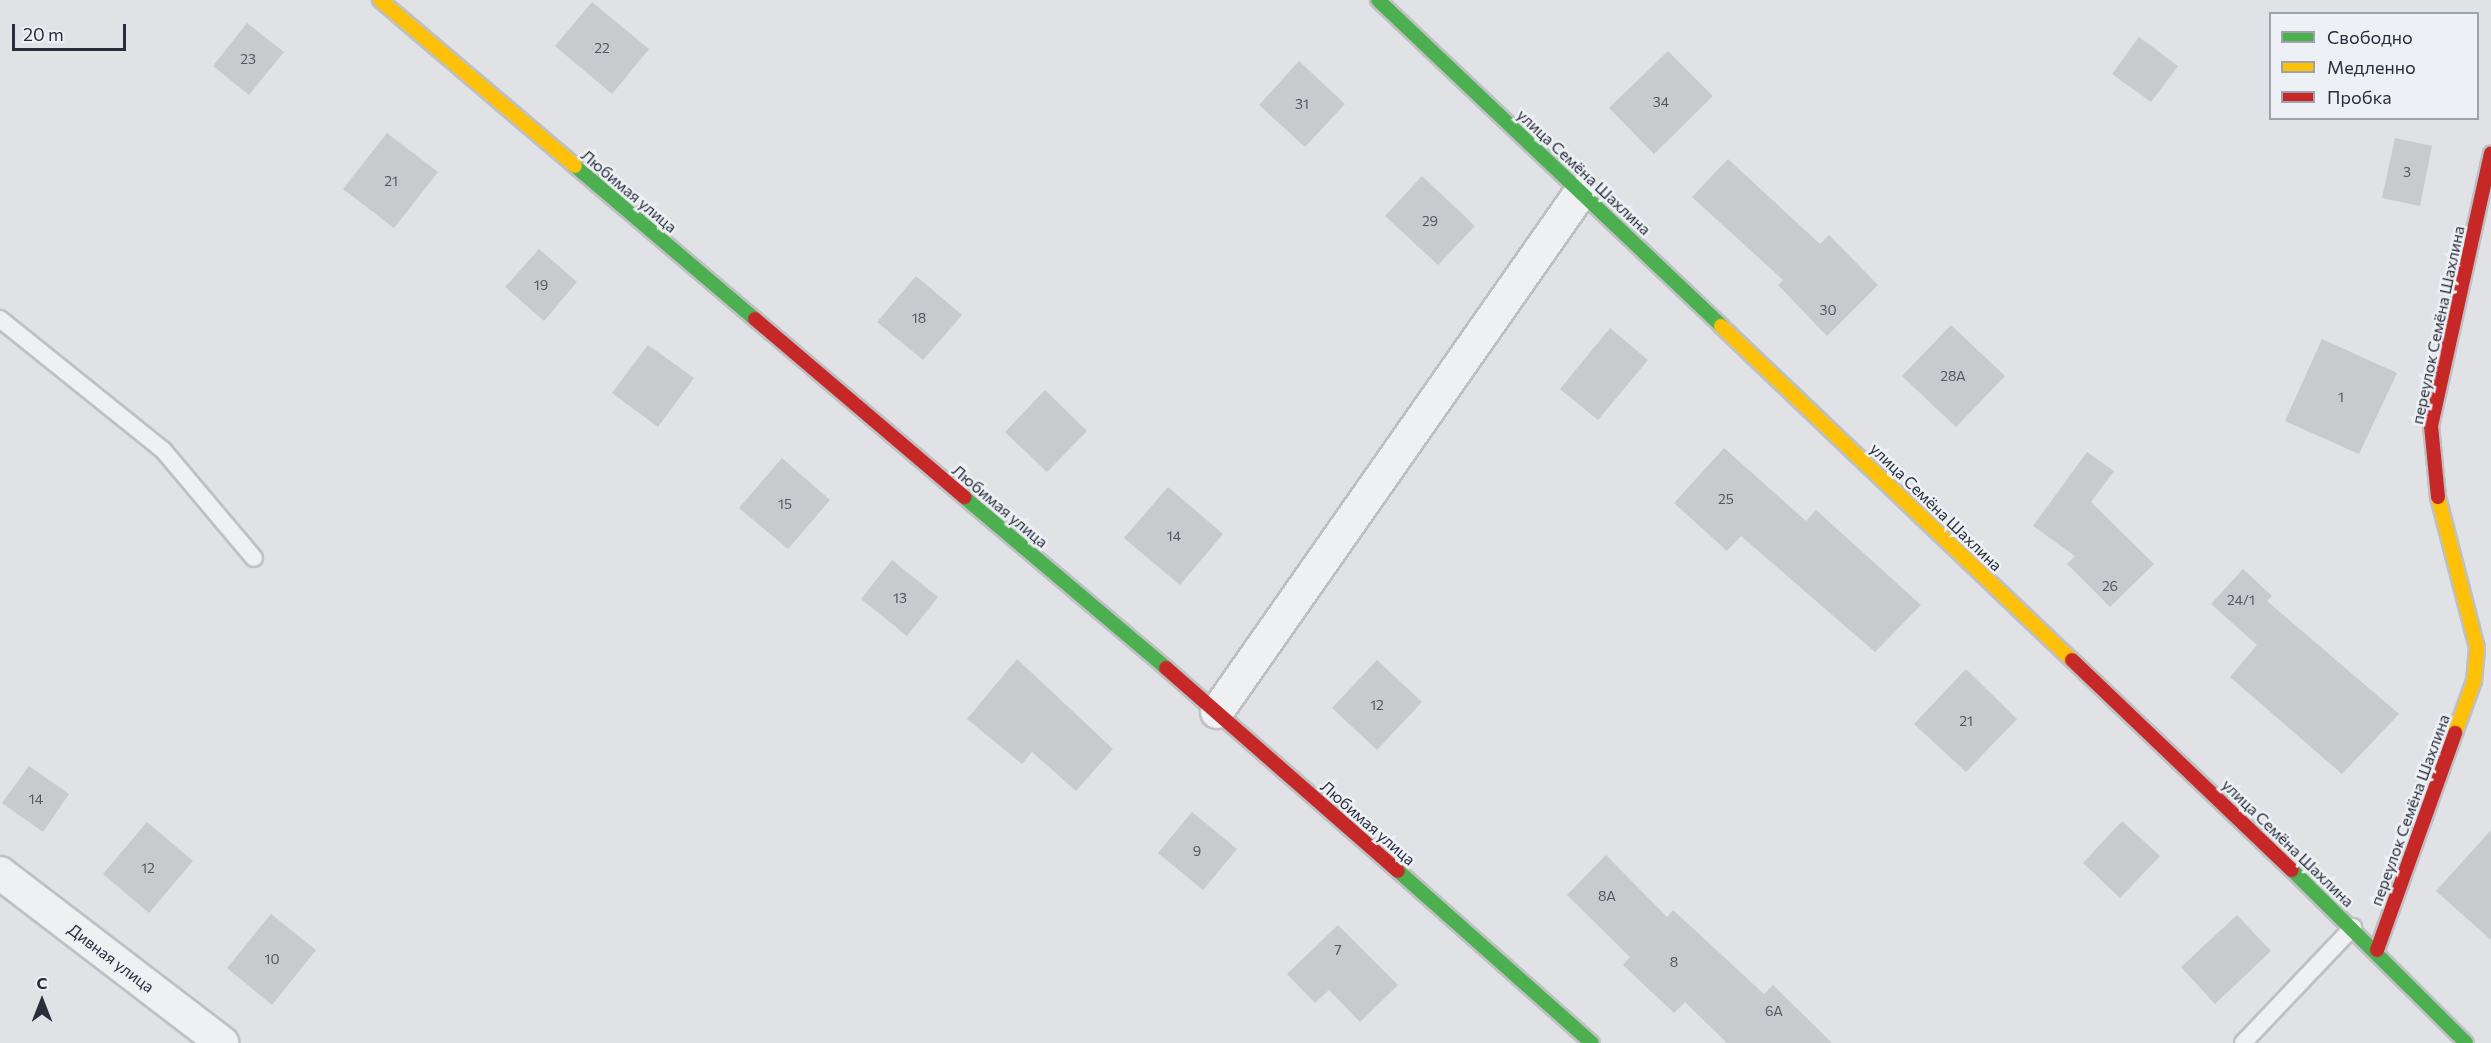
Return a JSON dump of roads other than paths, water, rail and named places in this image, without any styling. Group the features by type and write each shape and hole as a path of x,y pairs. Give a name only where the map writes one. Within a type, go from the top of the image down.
{"street":[{"name":"Любимая улица","path":"380,0 1217,712 1592,1043"},
{"name":"улица Семёна Шахлина","path":"1378,0 2353,927 2466,1043"},
{"name":"переулок Семёна Шахлина","path":"2376,950 2474,681 2476,648 2439,513 2431,426 2491,154"},
{"path":"1217,712 1581,192"},
{"name":"Дивная улица","path":"0,873 222,1043"}],"lane":[{"path":"0,319 163,450 254,558"},
{"path":"2243,1043 2353,927"}]}
